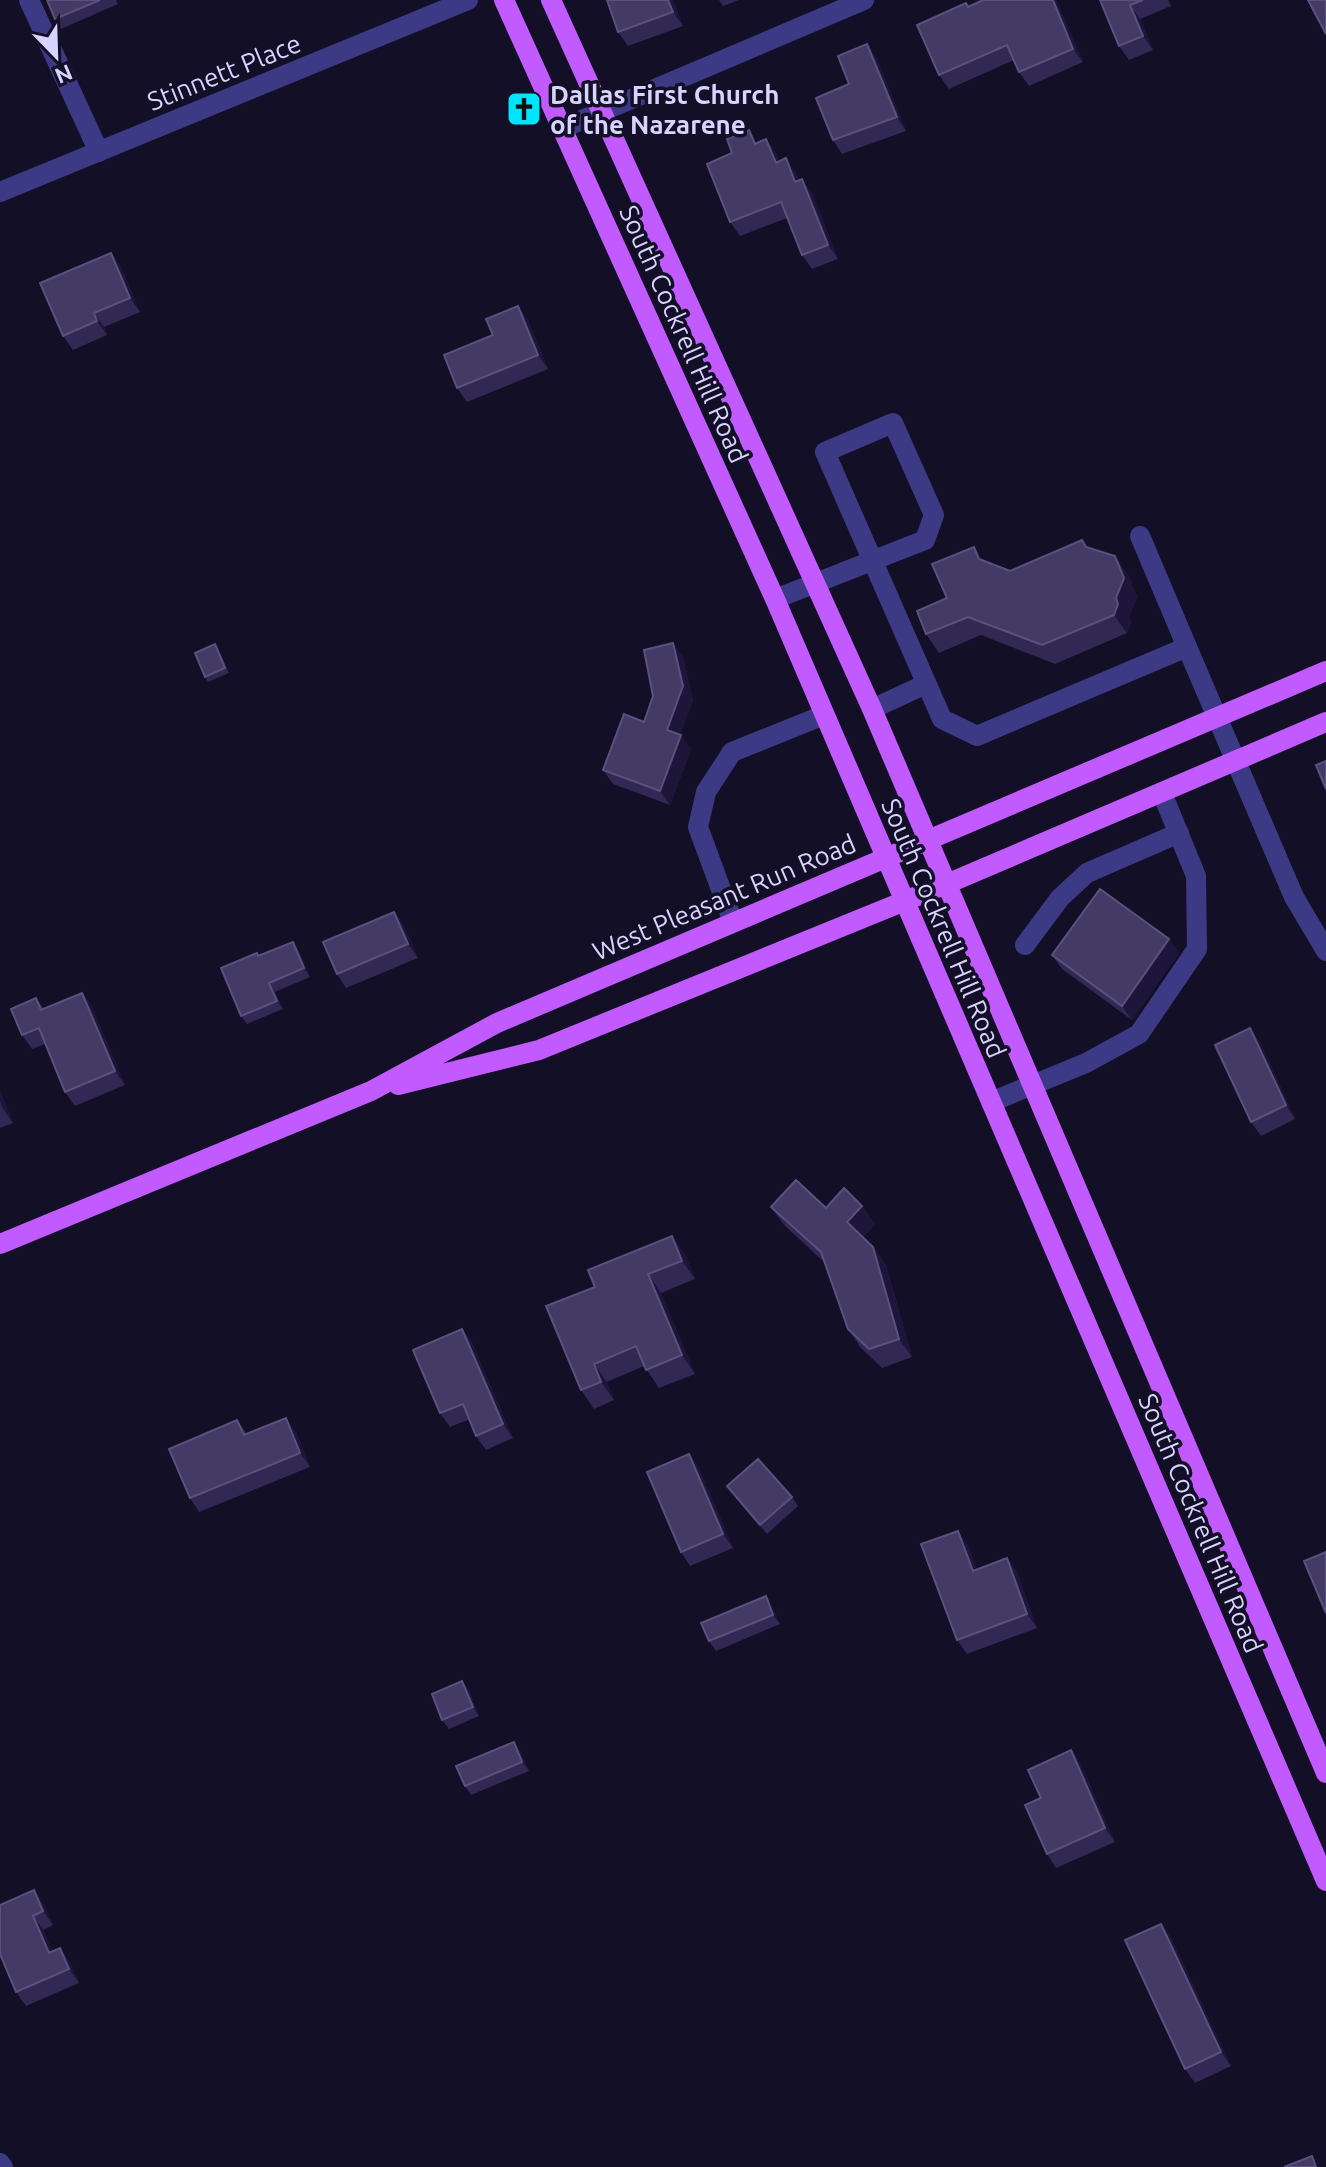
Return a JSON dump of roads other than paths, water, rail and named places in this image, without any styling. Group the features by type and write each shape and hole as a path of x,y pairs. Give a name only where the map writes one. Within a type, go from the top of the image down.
{"main road":[{"name":"South Cockrell Hill Road","path":"504,0 775,599 1326,1881"},
{"name":"South Cockrell Hill Road","path":"551,0 817,583 949,883 1326,1773"},
{"name":"West Pleasant Run Road","path":"0,1244 371,1091 497,1023 1326,671"},
{"name":"West Pleasant Run Road","path":"371,1091 539,1050 949,883 1326,722"}],"street":[{"path":"29,0 99,152"},
{"name":"Stinnett Place","path":"0,192 468,0"},
{"path":"563,128 864,0"},
{"path":"775,599 873,562 925,540 934,515 893,423 825,452 873,562 926,684 942,719 977,736 1187,647"},
{"path":"1140,536 1294,897 1326,951"},
{"path":"872,709 926,684"},
{"path":"733,922 698,827 706,792 732,752 824,715"},
{"path":"991,1102 1086,1063 1139,1034 1197,949 1196,876 1162,793"},
{"path":"1025,945 1060,898 1087,873 1179,833"}],"place":[{"name":"Dallas First Church of the Nazarene","path":"524,109"}]}
